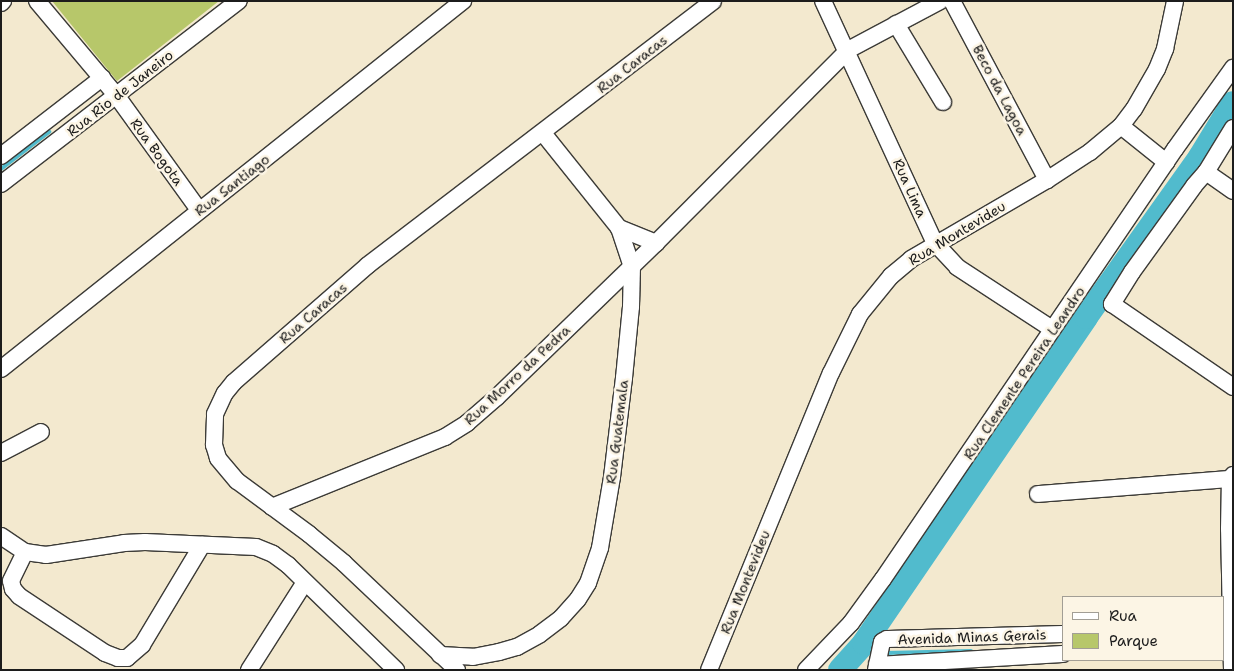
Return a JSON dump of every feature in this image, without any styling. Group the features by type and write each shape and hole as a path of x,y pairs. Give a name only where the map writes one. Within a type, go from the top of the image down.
{"street":[{"name":"Rua Bogota","path":"37,1 116,96 199,210"},
{"name":"Rua Rio de Janeiro","path":"1,184 239,1"},
{"name":"Rua Caracas","path":"458,670 344,563 310,534 237,481 218,458 213,433 215,414 225,392 244,372 368,265 713,1"},
{"name":"Rua Lima","path":"823,1 848,50 935,243 957,268 1052,329"},
{"name":"Rua Morro da Pedra","path":"272,507 445,437 467,423 497,397 656,243 848,50 940,1"},
{"name":"Beco da Lagoa","path":"952,1 1047,180"},
{"name":"Rua Montevideu","path":"709,670 850,331 860,314 891,276 935,243 1047,180 1090,152 1121,126 1134,110 1157,69 1165,49 1175,1"},
{"name":"Rua Santiago","path":"1,369 457,3"},
{"path":"896,24 943,102"},
{"name":"Rua Clemente Pereira Leandro","path":"806,670 851,622 883,579 1166,162 1233,68"},
{"name":"Rua Rio de Janeiro","path":"1,156 102,78"},
{"path":"1121,126 1166,162"},
{"path":"1233,128 1206,172 1132,272 1112,304 1233,387"},
{"name":"Rua Guatemala","path":"440,655 473,657 516,647 540,634 561,618 578,599 588,583 600,548 612,477 631,307 632,266 619,228 543,132"},
{"path":"1206,172 1233,191"},
{"path":"619,228 656,243"},
{"path":"1,453 41,432"},
{"path":"1038,494 1232,477 1229,529 1232,670"},
{"path":"1,536 25,552 46,556 116,544 145,542 256,547 273,554 288,565 392,669"},
{"path":"25,552 11,581 13,589 18,596 105,653 118,658 127,658 142,645 202,544"},
{"path":"249,670 305,582"},
{"name":"Avenida Minas Gerais","path":"1062,634 887,639 878,658 1062,654"}],"green space":[{"path":"52,1 219,1 117,81"}],"waterway":[{"path":"840,670 864,643 1086,317 1200,157 1233,103"},
{"path":"1,169 49,132"},
{"path":"864,643 877,649"},
{"path":"885,653 971,651"}]}
